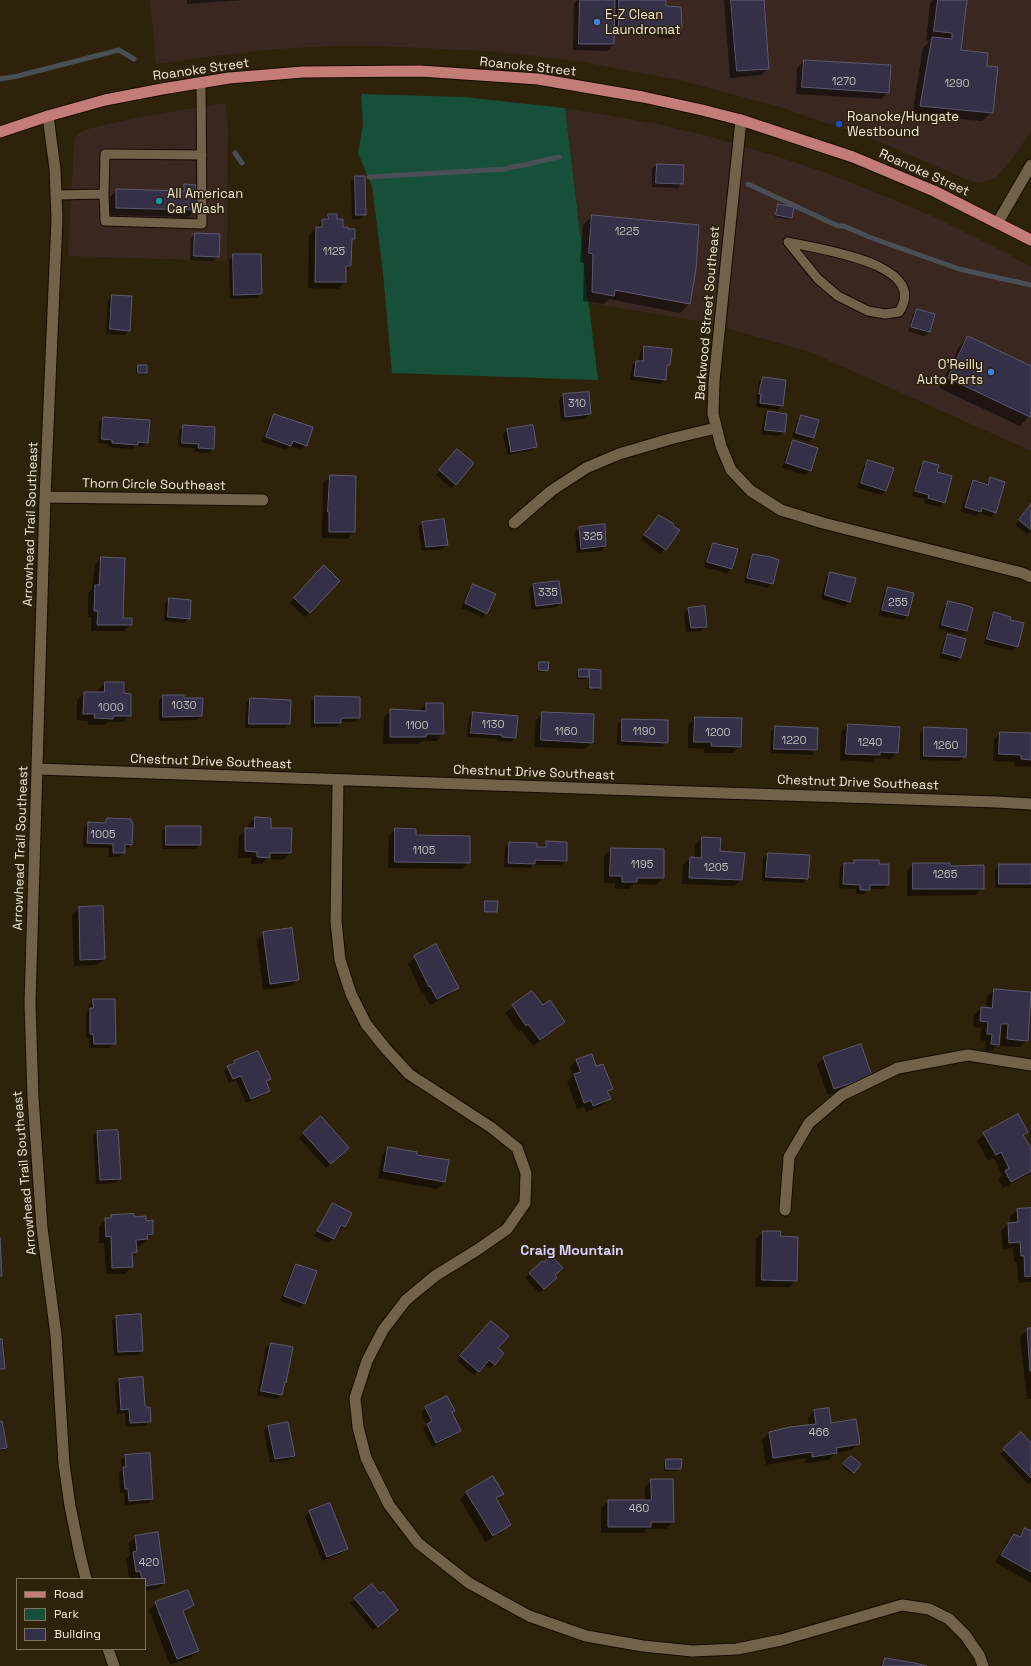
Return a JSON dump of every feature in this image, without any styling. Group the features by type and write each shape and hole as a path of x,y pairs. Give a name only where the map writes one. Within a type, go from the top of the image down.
{"main road":[{"name":"Roanoke Street","path":"0,132 48,116 105,100 229,78 303,72 428,72 538,79 643,97 741,120 853,157 926,188 998,222 1031,240"}],"street":[{"name":"Arrowhead Trail Southeast","path":"48,116 55,169 57,220 45,498 30,1003 33,1098 42,1228 56,1335 64,1464 70,1506 86,1578"},
{"name":"Barkwood Street Southeast","path":"741,120 714,381 713,414 721,446 730,470 751,491 781,510 823,523 1022,573 1031,577"},
{"path":"998,222 1031,165"},
{"path":"514,523 551,491 586,468 619,454 670,439 716,428"},
{"name":"Thorn Circle Southeast","path":"45,498 263,500"},
{"name":"Chestnut Drive Southeast","path":"37,769 338,782 735,793 1031,804"},
{"path":"338,782 336,921 340,960 351,994 366,1024 409,1074 492,1128 517,1148 526,1173 525,1203 507,1229 435,1276 406,1300 383,1330 367,1361 355,1398 358,1427 366,1458 389,1505 418,1543 468,1583 530,1616 586,1636 643,1646 692,1651 737,1649 781,1640 902,1605 929,1609 949,1619 965,1635 979,1655 983,1666"},
{"path":"785,1210 789,1157 809,1122 842,1095 898,1068 968,1055 1031,1065"},
{"path":"108,1650 114,1666"}],"lane":[{"path":"201,83 202,155 202,224 105,221 105,154 202,155"},
{"path":"56,195 104,194"},
{"path":"788,242 858,258 881,266 896,276 904,286 905,303 899,312 885,314 868,310 838,296 818,279 788,242"}],"shaded area":[{"path":"150,0 1031,0 1031,131 1015,155 996,178 980,183 968,180 871,138 776,106 683,81 583,62 503,52 379,46 336,46 276,49 156,64"},
{"path":"225,103 228,127 227,261 68,256 74,143 75,137 79,133 91,128 140,117"},
{"path":"565,108 657,124 708,136 779,157 835,176 930,215 1031,267 1031,451 810,352 705,322 589,303"}],"green space":[{"path":"361,94 463,97 565,108 598,380 392,373 383,273 372,186 358,153 363,124"}],"building":[{"name":"E-Z Clean Laundromat","path":"580,0 615,0 614,44 579,44"},
{"path":"619,0 666,0 666,6 681,7 682,28 679,31 664,31 664,29 619,28"},
{"path":"731,0 764,0 769,69 737,71"},
{"path":"938,0 967,0 961,50 988,53 987,66 998,67 993,113 920,106 932,37 952,39 952,33 934,31"},
{"path":"804,60 891,65 889,93 802,87"},
{"path":"657,164 684,165 683,184 656,183"},
{"path":"355,176 365,176 366,215 356,215"},
{"name":"All American Car Wash","path":"184,184 196,185 196,195 201,196 201,206 196,205 196,210 116,208 116,189 184,191"},
{"path":"778,204 794,207 792,218 776,215"},
{"path":"328,214 337,214 337,219 343,219 343,227 355,229 355,239 352,239 351,266 346,266 346,282 315,282 316,227 322,227 322,219 328,219"},
{"path":"592,215 699,225 696,269 690,304 615,290 614,296 592,292 593,254 589,253"},
{"path":"195,233 220,234 219,257 194,256"},
{"path":"233,254 261,254 262,294 234,295"},
{"path":"112,295 132,296 130,331 110,329"},
{"path":"917,309 935,314 930,332 911,327"},
{"name":"O'Reilly Auto Parts","path":"968,336 1031,366 1030,417 948,378"},
{"path":"644,346 672,349 670,365 667,365 666,380 634,376 636,361 643,361"},
{"path":"138,365 147,365 147,373 138,373"},
{"path":"763,377 786,380 783,406 760,403 761,394 759,394"},
{"path":"589,392 591,414 565,417 563,394"},
{"path":"768,411 787,414 785,432 765,430"},
{"path":"274,414 313,427 307,446 293,441 291,446 266,437"},
{"path":"801,415 819,420 814,438 796,433"},
{"path":"103,417 150,420 148,443 138,442 138,445 112,443 112,440 102,439"},
{"path":"183,425 215,427 214,449 198,448 199,444 182,443"},
{"path":"533,425 537,447 511,452 507,429"},
{"path":"793,440 818,448 811,471 786,463"},
{"path":"457,449 474,463 456,485 439,470"},
{"path":"868,460 894,468 886,491 861,483"},
{"path":"924,461 939,465 937,472 952,476 945,503 928,498 929,495 915,491"},
{"path":"330,475 356,476 355,532 329,532 328,512"},
{"path":"990,477 1005,482 996,513 982,508 981,512 965,507 973,480 988,485"},
{"path":"1031,504 1031,530 1019,520"},
{"path":"659,515 674,524 673,526 680,530 666,550 644,535"},
{"path":"444,519 448,545 426,547 422,522"},
{"path":"605,524 606,546 581,549 579,527"},
{"path":"713,543 738,549 732,569 707,562"},
{"path":"753,554 779,560 773,584 747,578"},
{"path":"101,557 125,558 123,618 132,618 132,625 97,625 98,611 94,611 95,585 99,585"},
{"path":"324,565 340,581 310,613 294,598"},
{"path":"830,572 856,578 850,602 825,595"},
{"path":"559,581 562,603 536,606 533,584"},
{"path":"473,584 496,594 487,614 465,603"},
{"path":"888,587 914,593 908,616 882,610"},
{"path":"169,598 191,600 190,619 168,617"},
{"path":"948,601 973,608 967,631 942,625"},
{"path":"705,606 707,627 691,628 688,608"},
{"path":"994,612 1011,617 1010,620 1024,623 1018,647 987,639"},
{"path":"948,634 966,639 961,658 943,653"},
{"path":"539,662 549,662 548,671 539,670"},
{"path":"579,669 589,669 589,677 579,677"},
{"path":"590,669 601,670 601,688 590,688"},
{"path":"105,682 124,682 124,693 131,694 131,716 114,716 113,719 94,718 95,714 83,714 84,692 104,692"},
{"path":"163,695 184,695 184,698 203,698 202,716 163,717"},
{"path":"315,696 360,697 360,718 343,718 341,719 341,723 315,723"},
{"path":"250,698 291,700 290,724 249,724"},
{"path":"426,703 443,703 444,734 427,734 426,737 390,737 390,709 426,711"},
{"path":"473,712 518,716 516,738 502,737 502,735 471,733"},
{"path":"542,712 594,714 593,743 541,740"},
{"path":"695,717 742,718 741,747 711,746 711,742 694,742"},
{"path":"622,719 668,720 668,743 622,741"},
{"path":"848,724 900,727 898,753 880,752 880,755 846,754"},
{"path":"775,726 818,728 817,750 774,749"},
{"path":"924,727 967,729 966,757 924,756"},
{"path":"1000,732 1031,733 1031,760 1021,759 1021,755 999,754"},
{"path":"255,817 271,818 271,828 292,828 291,853 270,853 270,858 257,857 257,852 245,851 245,828 254,828"},
{"path":"107,818 131,819 131,822 133,822 132,845 125,844 125,853 113,853 113,844 87,843 88,822 105,823"},
{"path":"166,826 201,826 201,845 166,845"},
{"path":"395,828 416,829 416,835 470,836 470,863 395,862"},
{"path":"702,837 721,838 720,851 745,853 742,880 689,878 690,857 701,858"},
{"path":"546,841 567,842 567,861 535,860 535,864 508,863 509,842 537,843 537,847 546,847"},
{"path":"611,848 664,849 664,878 637,878 637,882 622,882 622,876 610,876"},
{"path":"768,853 810,855 808,879 766,877"},
{"path":"854,860 879,860 879,864 889,864 889,885 870,885 870,890 860,890 860,885 843,884 844,863 854,863"},
{"path":"913,863 950,863 950,866 984,865 984,889 913,889"},
{"path":"999,864 1031,864 1031,884 999,884"},
{"path":"485,901 498,901 497,912 485,912"},
{"path":"103,906 105,959 80,960 79,907"},
{"path":"292,928 299,980 270,984 263,932"},
{"path":"436,944 459,988 437,999 430,986 429,987 414,956"},
{"path":"994,989 1031,992 1028,1041 1007,1039 1008,1024 1001,1024 999,1045 991,1044 992,1034 987,1034 988,1022 980,1021 981,1007 992,1008"},
{"path":"532,991 543,1005 550,1000 565,1022 540,1040 528,1024 526,1026 512,1005"},
{"path":"93,999 115,999 116,1044 94,1044 93,1034 90,1034 90,1008 93,1008"},
{"path":"861,1044 872,1076 834,1089 823,1057"},
{"path":"258,1051 271,1079 266,1081 270,1091 251,1099 241,1076 233,1079 227,1066 235,1063 234,1061"},
{"path":"592,1054 596,1066 603,1064 613,1089 607,1091 611,1099 593,1106 591,1100 584,1103 574,1074 581,1072 576,1060"},
{"path":"1018,1114 1028,1132 1023,1135 1031,1148 1031,1171 1011,1182 1005,1171 1009,1168 1001,1152 996,1155 983,1133"},
{"path":"321,1116 349,1148 331,1164 303,1133"},
{"path":"118,1130 121,1179 100,1180 97,1131"},
{"path":"388,1147 417,1152 417,1155 449,1160 445,1182 384,1171"},
{"path":"333,1203 352,1213 345,1227 341,1225 334,1239 317,1231"},
{"path":"1031,1208 1031,1276 1025,1277 1024,1256 1021,1256 1020,1242 1009,1243 1008,1223 1018,1222 1017,1209"},
{"path":"134,1214 134,1217 146,1216 146,1221 153,1220 153,1234 147,1235 148,1239 136,1240 137,1252 132,1253 133,1267 112,1268 111,1236 106,1237 105,1218 111,1218 111,1215"},
{"path":"763,1231 781,1231 780,1236 798,1237 797,1281 762,1280"},
{"path":"0,1238 2,1276 0,1276"},
{"path":"551,1255 563,1268 555,1275 557,1278 544,1289 529,1273"},
{"path":"296,1264 317,1271 305,1304 284,1296"},
{"path":"141,1314 143,1351 118,1352 116,1316"},
{"path":"491,1321 509,1336 498,1348 504,1353 495,1365 489,1360 479,1372 460,1356"},
{"path":"1031,1328 1031,1371 1030,1371 1027,1329"},
{"path":"0,1339 2,1339 5,1369 0,1369"},
{"path":"271,1343 293,1347 286,1383 285,1382 282,1395 261,1391"},
{"path":"143,1377 145,1407 150,1407 151,1422 130,1423 129,1409 121,1410 119,1379"},
{"path":"447,1396 455,1411 452,1412 461,1431 436,1443 427,1424 432,1421 425,1407"},
{"path":"829,1408 831,1423 856,1419 860,1444 836,1448 837,1453 812,1457 812,1452 773,1458 769,1432 790,1427 816,1424 814,1410"},
{"path":"0,1421 2,1421 7,1448 0,1449"},
{"path":"288,1422 295,1456 275,1459 268,1426"},
{"path":"1021,1432 1031,1443 1031,1478 1003,1449"},
{"path":"150,1453 153,1499 129,1501 128,1489 125,1489 123,1467 126,1467 125,1455"},
{"path":"851,1456 861,1464 854,1473 843,1464"},
{"path":"666,1459 682,1459 681,1469 666,1469"},
{"path":"493,1476 504,1494 496,1498 511,1525 493,1536 466,1492"},
{"path":"651,1479 673,1479 674,1522 651,1522 651,1527 608,1527 608,1500 651,1500"},
{"path":"330,1503 348,1549 327,1557 309,1511"},
{"path":"1025,1528 1031,1531 1031,1572 1001,1555 1014,1534 1020,1537"},
{"path":"158,1532 165,1583 146,1586 146,1578 142,1578 140,1571 136,1572 133,1552 137,1551 135,1536"},
{"path":"372,1584 380,1594 383,1591 398,1610 378,1627 354,1598"},
{"path":"188,1590 194,1605 183,1611 199,1651 177,1659 155,1602"},
{"path":"885,1658 915,1663 927,1666 883,1666"}],"waterway":[{"path":"0,79 18,76 119,50 134,59"},
{"path":"235,153 242,163"},
{"path":"369,177 506,169 559,157"},
{"path":"748,184 838,226 844,226 869,237 959,269 1031,285"}],"place":[{"name":"E-Z Clean Laundromat","path":"597,22"},
{"name":"Roanoke/Hungate Westbound","path":"839,124"},
{"name":"All American Car Wash","path":"159,201"},
{"name":"O'Reilly Auto Parts","path":"991,372"}],"district":[{"name":"Craig Mountain","path":"572,1251"}]}
